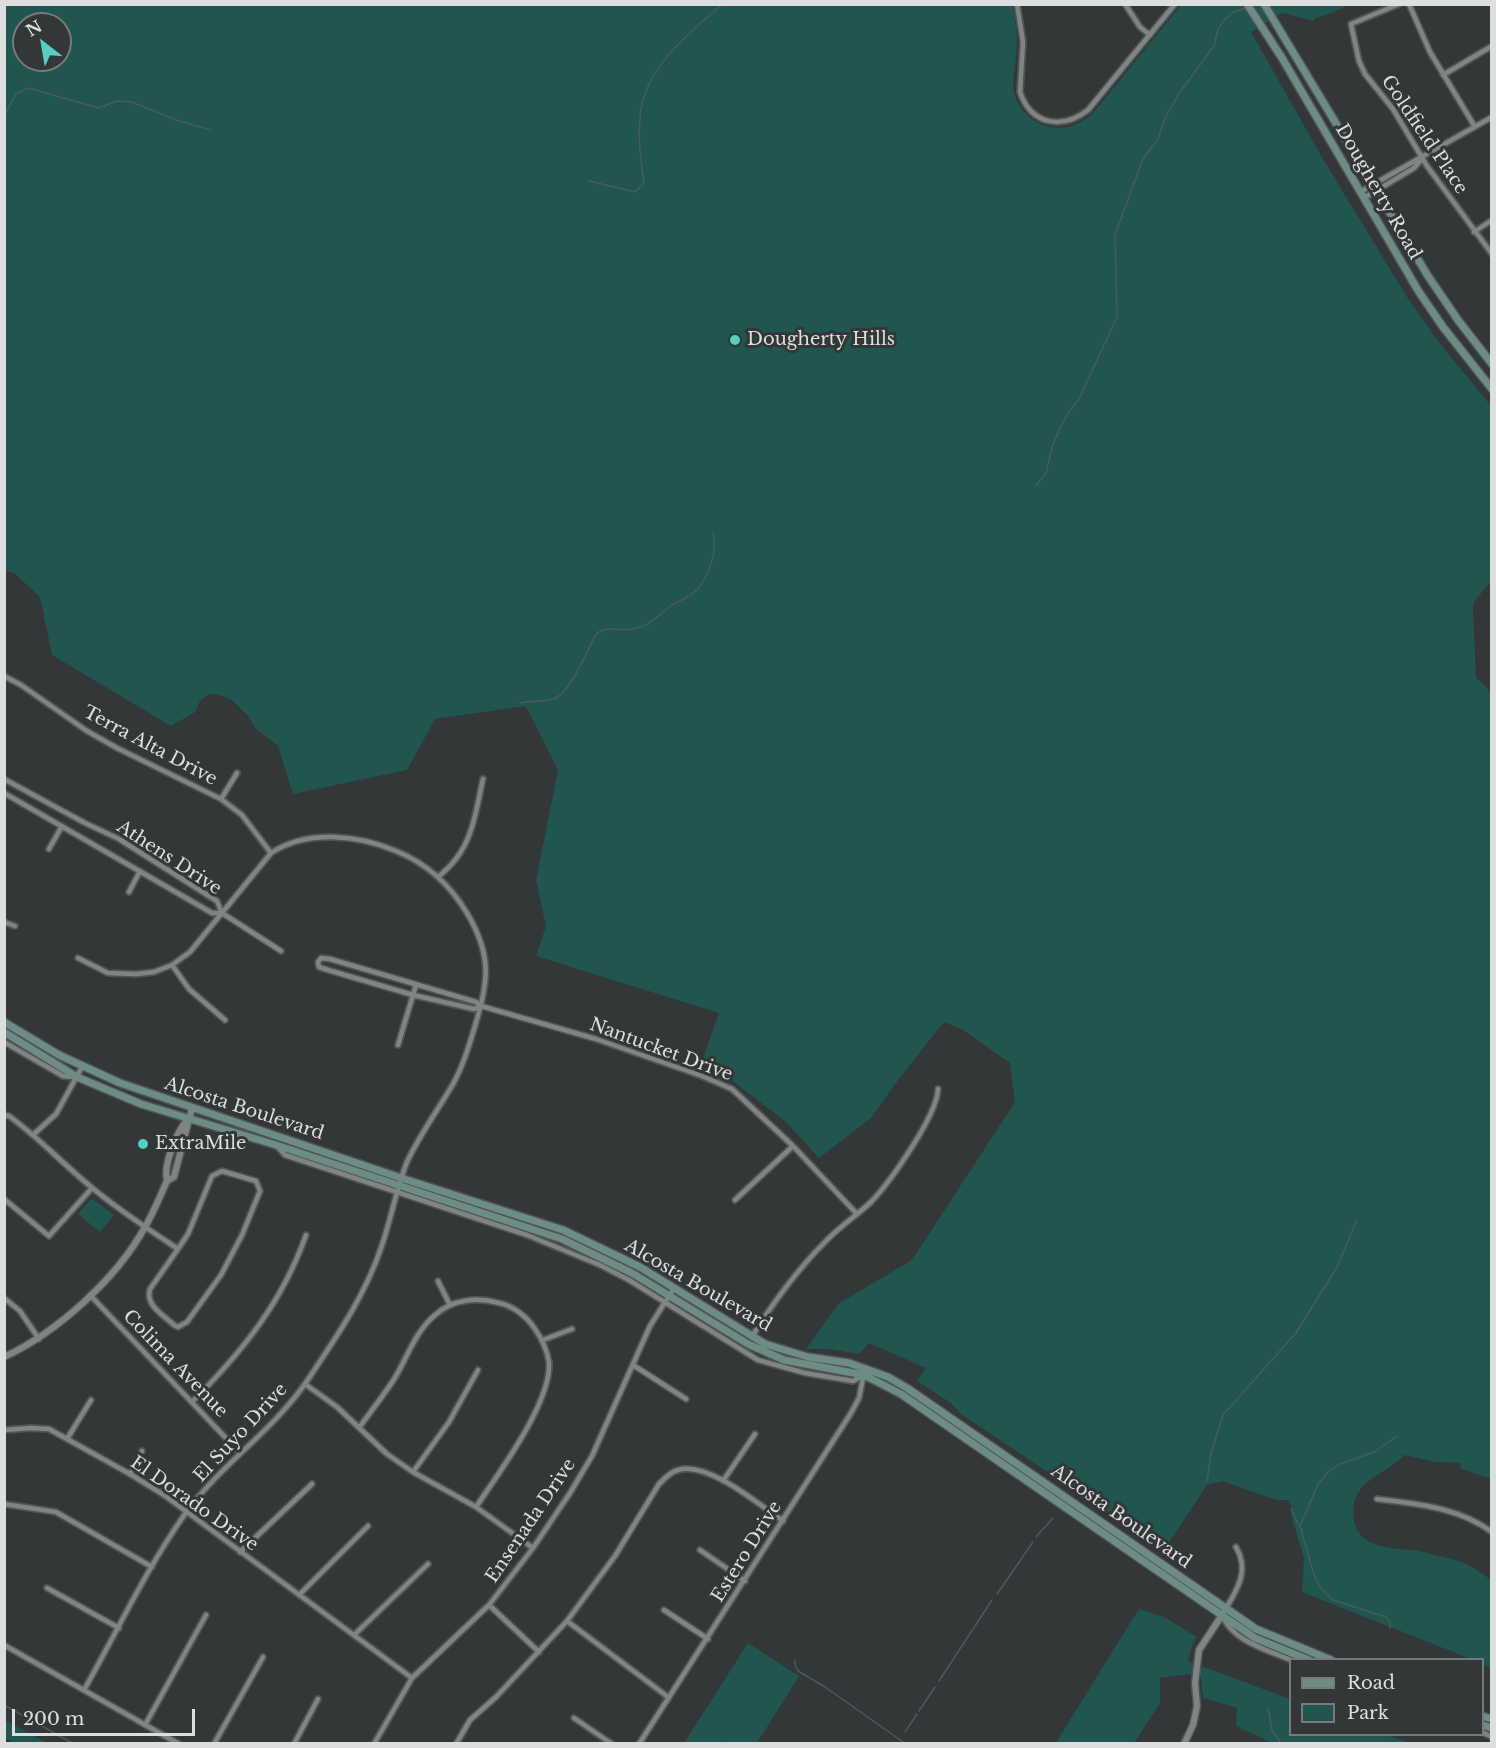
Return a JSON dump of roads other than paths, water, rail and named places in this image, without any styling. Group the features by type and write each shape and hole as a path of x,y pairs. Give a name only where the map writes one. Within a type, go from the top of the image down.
{"main road":[{"name":"Dougherty Road","path":"1247,4 1282,58 1419,292 1491,389"},
{"name":"Dougherty Road","path":"1264,4 1432,283 1491,364"},
{"name":"Alcosta Boulevard","path":"4,1022 32,1040 120,1083 563,1230 640,1268 752,1336 786,1351 849,1363 901,1394 1255,1638 1306,1658"},
{"name":"Alcosta Boulevard","path":"4,1032 77,1077 141,1104 276,1144 398,1190 562,1239 632,1273 667,1298 748,1344 784,1360 888,1377 1256,1629 1328,1658"},
{"path":"748,1344 752,1336"}],"street":[{"path":"1017,4 1023,42 1020,92 1033,113 1052,122 1072,120 1088,110 1174,4"},
{"path":"1125,4 1140,27 1150,35"},
{"name":"Goldfield Place","path":"1399,4 1351,24 1359,61 1365,74 1393,109 1422,158 1491,254"},
{"path":"1409,4 1422,36 1475,127"},
{"path":"1443,75 1491,46"},
{"path":"1362,195 1414,168 1422,158 1491,117"},
{"path":"1474,232 1491,220"},
{"name":"Terra Alta Drive","path":"4,676 21,685 87,731 221,799 242,815 271,853"},
{"path":"221,799 237,773"},
{"name":"Athens Drive","path":"4,778 147,856 217,902 222,913 212,913 4,793"},
{"path":"438,878 456,859 467,838 477,810 483,779"},
{"path":"49,849 62,826"},
{"name":"El Suyo Drive","path":"84,1690 152,1567 186,1513 305,1384 360,1297 381,1250 401,1178 414,1146 453,1084 462,1065 485,990 487,972 481,944 463,907 423,864 397,851 356,839 311,838 289,843 271,853"},
{"path":"78,958 108,973 154,972 172,965 190,952 271,853"},
{"path":"129,892 140,871"},
{"path":"222,913 281,951"},
{"path":"4,922 15,926"},
{"name":"Nantucket Drive","path":"481,1006 474,1009 413,995 322,968 318,962 321,958 325,958 476,1002 481,1006 596,1039 702,1076 732,1089 793,1146 857,1214"},
{"path":"172,965 189,989 225,1020"},
{"path":"370,983 373,972"},
{"path":"398,1045 416,985"},
{"name":"Alcosta Boulevard","path":"4,1042 63,1076 77,1077"},
{"path":"34,1134 56,1114 82,1066"},
{"path":"752,1336 766,1313 825,1242 871,1202 896,1171 938,1097 938,1089"},
{"path":"4,1357 39,1339 58,1325 90,1295 130,1250 145,1227 167,1181 165,1172 173,1147 192,1108"},
{"path":"4,1115 9,1116 34,1134 59,1160 92,1188 178,1249"},
{"path":"735,1200 793,1146"},
{"path":"222,1171 256,1181 260,1191 242,1235 221,1275 187,1322 178,1327 150,1302 148,1297 150,1289 178,1249 188,1234 212,1176 216,1172 222,1171"},
{"path":"4,1199 49,1236 92,1188"},
{"path":"192,1402 224,1370 262,1324 298,1257 306,1235"},
{"path":"438,1281 450,1305"},
{"name":"Ensenada Drive","path":"374,1743 411,1678 489,1605 533,1548 570,1493 592,1456 650,1326 674,1288"},
{"name":"Colima Avenue","path":"90,1295 240,1453"},
{"path":"4,1298 20,1311 39,1339"},
{"name":"Alcosta Boulevard","path":"667,1298 758,1360 789,1369 853,1381 865,1372"},
{"path":"359,1428 396,1377 422,1328 436,1314 450,1305 468,1300 502,1303 517,1311 530,1321 543,1340 549,1362 548,1379 537,1408 506,1463 476,1507"},
{"path":"543,1340 572,1329"},
{"path":"633,1365 686,1399"},
{"path":"413,1473 449,1422 478,1370"},
{"name":"Estero Drive","path":"639,1743 708,1639 851,1413 859,1398 865,1372"},
{"path":"305,1384 337,1407 387,1454 413,1473 476,1507 533,1548"},
{"path":"67,1439 91,1400"},
{"name":"El Dorado Drive","path":"4,1430 49,1429 130,1474 164,1495 411,1678"},
{"path":"723,1481 755,1434"},
{"path":"130,1474 142,1451"},
{"path":"456,1743 470,1720 496,1697 567,1621 615,1556 659,1484 667,1476 677,1470 689,1469 706,1472 783,1521"},
{"path":"240,1552 312,1484"},
{"path":"1377,1499 1455,1512 1481,1524 1491,1532"},
{"path":"4,1504 56,1512 152,1567"},
{"path":"299,1595 368,1526"},
{"path":"1184,1743 1193,1725 1197,1706 1195,1683 1199,1650 1227,1608 1242,1579 1241,1556 1236,1547"},
{"path":"700,1550 745,1581"},
{"path":"354,1635 428,1564"},
{"path":"47,1588 119,1628"},
{"path":"489,1605 539,1652"},
{"path":"664,1610 708,1639"},
{"path":"145,1725 206,1615"},
{"name":"Alcosta Boulevard","path":"1222,1615 1226,1626 1241,1637 1289,1658"},
{"path":"567,1621 668,1697"},
{"path":"4,1645 179,1743"},
{"path":"214,1743 263,1657"},
{"path":"294,1743 318,1700"},
{"path":"574,1718 612,1743"}],"waterway":[{"path":"589,181 635,192 644,183 639,126 643,101 649,84 658,69 682,40 723,4"},
{"path":"1036,486 1046,473 1052,447 1060,428 1079,399 1117,317 1115,235 1143,159 1158,139 1165,118 1180,92 1214,46 1218,29 1224,20 1232,13 1248,7"},
{"path":"4,116 16,94 28,88 99,108 117,101 132,102 176,120 211,130"},
{"path":"520,703 549,700 560,695 578,670 597,633 643,626 696,591 704,580 712,561 713,532"},
{"path":"1207,1481 1211,1453 1223,1415 1296,1333 1337,1267 1357,1220"},
{"path":"1390,1628 1390,1622 1386,1617 1333,1600 1320,1587 1314,1575 1300,1526 1318,1484 1328,1472 1340,1464 1374,1452 1397,1436"},
{"path":"1291,1508 1299,1526"},
{"path":"1036,1537 1053,1518"},
{"path":"997,1594 1033,1542"},
{"path":"939,1681 992,1600"},
{"path":"795,1660 798,1671 825,1687 906,1744"},
{"path":"919,1711 935,1687"},
{"path":"4,1705 74,1744"},
{"path":"1268,1708 1272,1730 1281,1744"},
{"path":"905,1732 917,1714"}],"place":[{"name":"Dougherty Hills","path":"735,340"},
{"name":"ExtraMile","path":"143,1144"}]}
